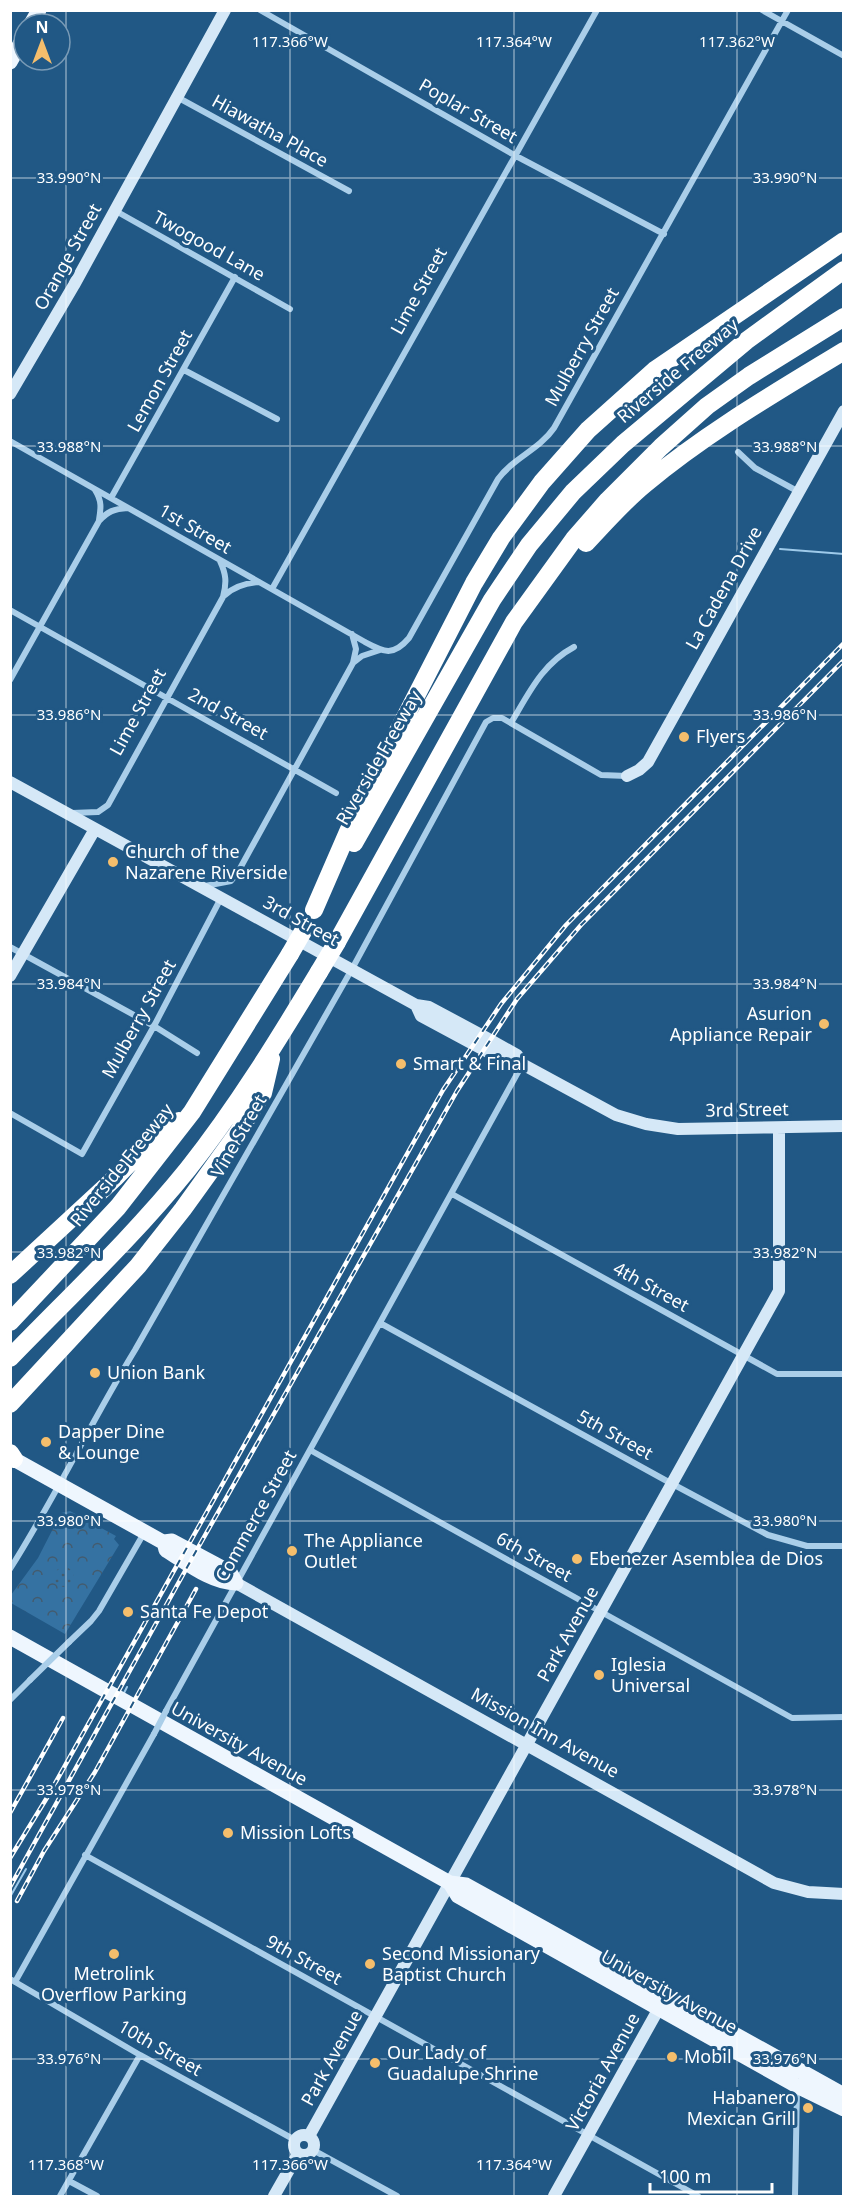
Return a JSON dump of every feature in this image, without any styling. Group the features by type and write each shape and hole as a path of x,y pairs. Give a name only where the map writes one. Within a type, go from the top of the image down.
{"highway":[{"path":"314,910 357,811 483,567 516,516 569,450 601,417 655,370 843,241"},
{"path":"769,323 843,257"},
{"name":"Riverside Freeway","path":"10,1322 118,1207 192,1112 290,954 492,600 529,545 573,492 623,444 769,323 843,270"},
{"path":"10,1359 128,1237 187,1169 240,1098 337,942 514,622 574,539 608,500 661,447 707,406 749,376 843,317"},
{"path":"514,622 579,550 643,486 712,433 843,351"},
{"path":"11,1404 138,1266 183,1209 237,1134 263,1093 274,1046"},
{"path":"10,1275 115,1178 154,1138 192,1112"}],"main road":[{"name":"Mission Inn Avenue","path":"12,1457 144,1532 164,1542 172,1541 230,1572 236,1583"},
{"name":"University Avenue","path":"10,1637 450,1883 458,1896 662,2002 800,2080 843,2109"},
{"name":"University Avenue","path":"800,2080 843,2095"}],"street":[{"name":"Orange Street","path":"10,394 74,285 225,10"},
{"name":"Poplar Street","path":"260,10 516,156 664,234"},
{"name":"Lime Street","path":"272,589 597,10"},
{"path":"762,10 843,56"},
{"name":"Mulberry Street","path":"353,663 362,656 381,650 394,651 409,638 498,479 511,463 538,446 554,428 788,10"},
{"name":"Hiawatha Place","path":"177,97 349,191"},
{"name":"Twogood Lane","path":"114,210 290,309"},
{"name":"Lemon Street","path":"111,498 235,277"},
{"path":"184,370 277,419"},
{"name":"La Cadena Drive","path":"627,776 648,762 843,411"},
{"name":"1st Street","path":"10,441 381,650"},
{"path":"738,453 755,468 800,492"},
{"path":"94,489 100,498 99,521"},
{"path":"10,680 99,521 107,512 128,508"},
{"path":"219,560 226,573 227,584 223,597"},
{"path":"223,597 231,589 260,582"},
{"name":"Lime Street","path":"66,813 98,812 108,805 223,597"},
{"name":"2nd Street","path":"10,610 336,793"},
{"path":"201,887 231,881 238,872 353,663 356,649 352,634"},
{"path":"573,647 562,653 543,670 511,723 601,775 627,776"},
{"name":"Vine Street","path":"10,1569 352,969 486,722 493,718 502,718 511,723"},
{"name":"3rd Street","path":"10,782 416,1005 429,1007 485,1036 517,1055 522,1064 616,1115 646,1124 678,1129 843,1126"},
{"path":"10,976 95,829"},
{"name":"Mulberry Street","path":"10,1113 82,1154 154,1026 221,898"},
{"path":"10,947 154,1026 197,1053"},
{"name":"Commerce Street","path":"13,1980 154,1734 522,1064"},
{"name":"Park Avenue","path":"309,2136 779,1291 779,1128"},
{"name":"4th Street","path":"452,1194 777,1374 843,1374"},
{"name":"5th Street","path":"380,1323 768,1535 807,1546 843,1546"},
{"name":"6th Street","path":"310,1450 792,1718 843,1717"},
{"path":"11,1697 92,1621 144,1532"},
{"name":"Mission Inn Avenue","path":"236,1583 774,1882 808,1892 843,1894"},
{"name":"9th Street","path":"85,1855 698,2196"},
{"name":"10th Street","path":"13,1980 140,2055 295,2140"},
{"name":"Victoria Avenue","path":"554,2196 662,2002"},
{"path":"60,2196 140,2055"},
{"path":"795,2196 800,2080"},
{"path":"298,2154 294,2148 295,2140 301,2136 309,2136 313,2150"},
{"path":"298,2154 307,2154 313,2150"},
{"path":"313,2150 397,2196"},
{"path":"274,2196 298,2154"},
{"path":"69,2181 97,2196"}],"green space":[{"path":"70,1511 116,1536 114,1539 119,1545 65,1634 11,1603 11,1595 38,1558 61,1513"},
{"path":"60,1567 68,1567 74,1573 74,1581 68,1587 60,1587 54,1581 54,1573"}],"waterway":[{"path":"780,549 844,554"},
{"path":"123,1695 127,1687"},
{"path":"10,1897 26,1869"}],"railway":[{"path":"10,1858 48,1796 443,1090 501,1004 566,925 844,643"},
{"path":"10,1887 195,1553 457,1091 517,999 581,925 844,660"},
{"path":"17,1901 44,1851 95,1772 196,1589"},
{"path":"10,1813 63,1718"}],"place":[{"name":"Flyers","path":"684,737"},
{"name":"Church of the Nazarene Riverside","path":"113,862"},
{"name":"Asurion Appliance Repair","path":"824,1024"},
{"name":"Smart & Final","path":"401,1064"},
{"name":"Union Bank","path":"95,1373"},
{"name":"Dapper Dine & Lounge","path":"46,1442"},
{"name":"The Appliance Outlet","path":"292,1551"},
{"name":"Ebenezer Asemblea de Dios","path":"577,1559"},
{"name":"Santa Fe Depot","path":"128,1612"},
{"name":"Iglesia Universal","path":"599,1675"},
{"name":"Mission Lofts","path":"228,1833"},
{"name":"Metrolink Overflow Parking","path":"114,1954"},
{"name":"Second Missionary Baptist Church","path":"370,1964"},
{"name":"Mobil","path":"672,2057"},
{"name":"Our Lady of Guadalupe Shrine","path":"375,2063"},
{"name":"Habanero Mexican Grill","path":"808,2108"}]}
